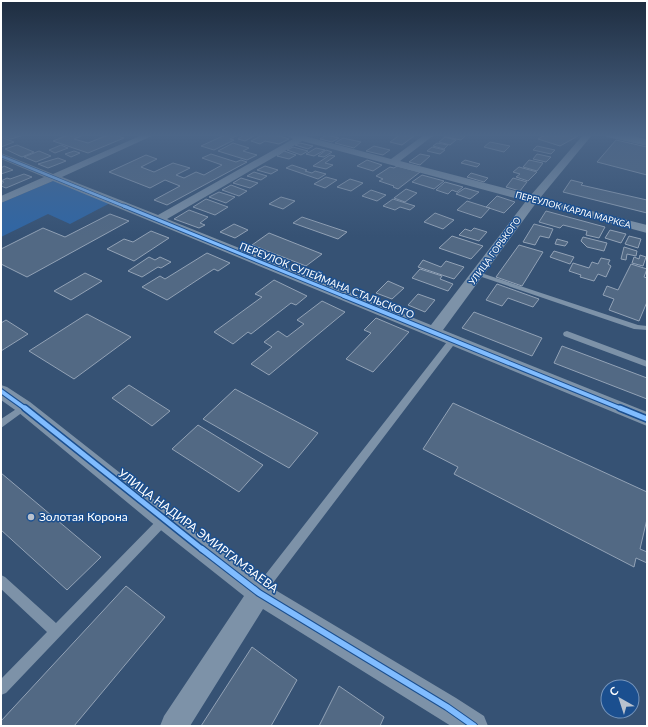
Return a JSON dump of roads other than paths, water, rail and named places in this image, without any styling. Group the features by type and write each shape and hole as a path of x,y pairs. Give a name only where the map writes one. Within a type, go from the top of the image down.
{"street":[{"name":"ПЕРЕУЛОК СУЛЕЙМАНА СТАЛЬСКОГО","path":"34,169 647,419"},
{"path":"1,200 72,169"},
{"path":"158,220 247,169"},
{"name":"ПЕРЕУЛОК КАРЛА МАРКСА","path":"419,169 647,229"},
{"name":"УЛИЦА ГОРЬКОГО","path":"433,332 533,199 559,169"},
{"name":"УЛИЦА НАДИРА ЭМИРГАМЗАЕВА","path":"1,391 24,407 164,520 259,593 447,706 474,726"},
{"path":"174,726 259,593"}],"lane":[{"path":"478,274 638,327 647,328"},
{"path":"567,334 647,364"},
{"path":"259,593 453,340"},
{"path":"1,424 24,407"},
{"path":"1,688 164,520"},
{"path":"1,581 55,631"}],"place":[{"name":"Золотая Корона","path":"31,517"}]}
